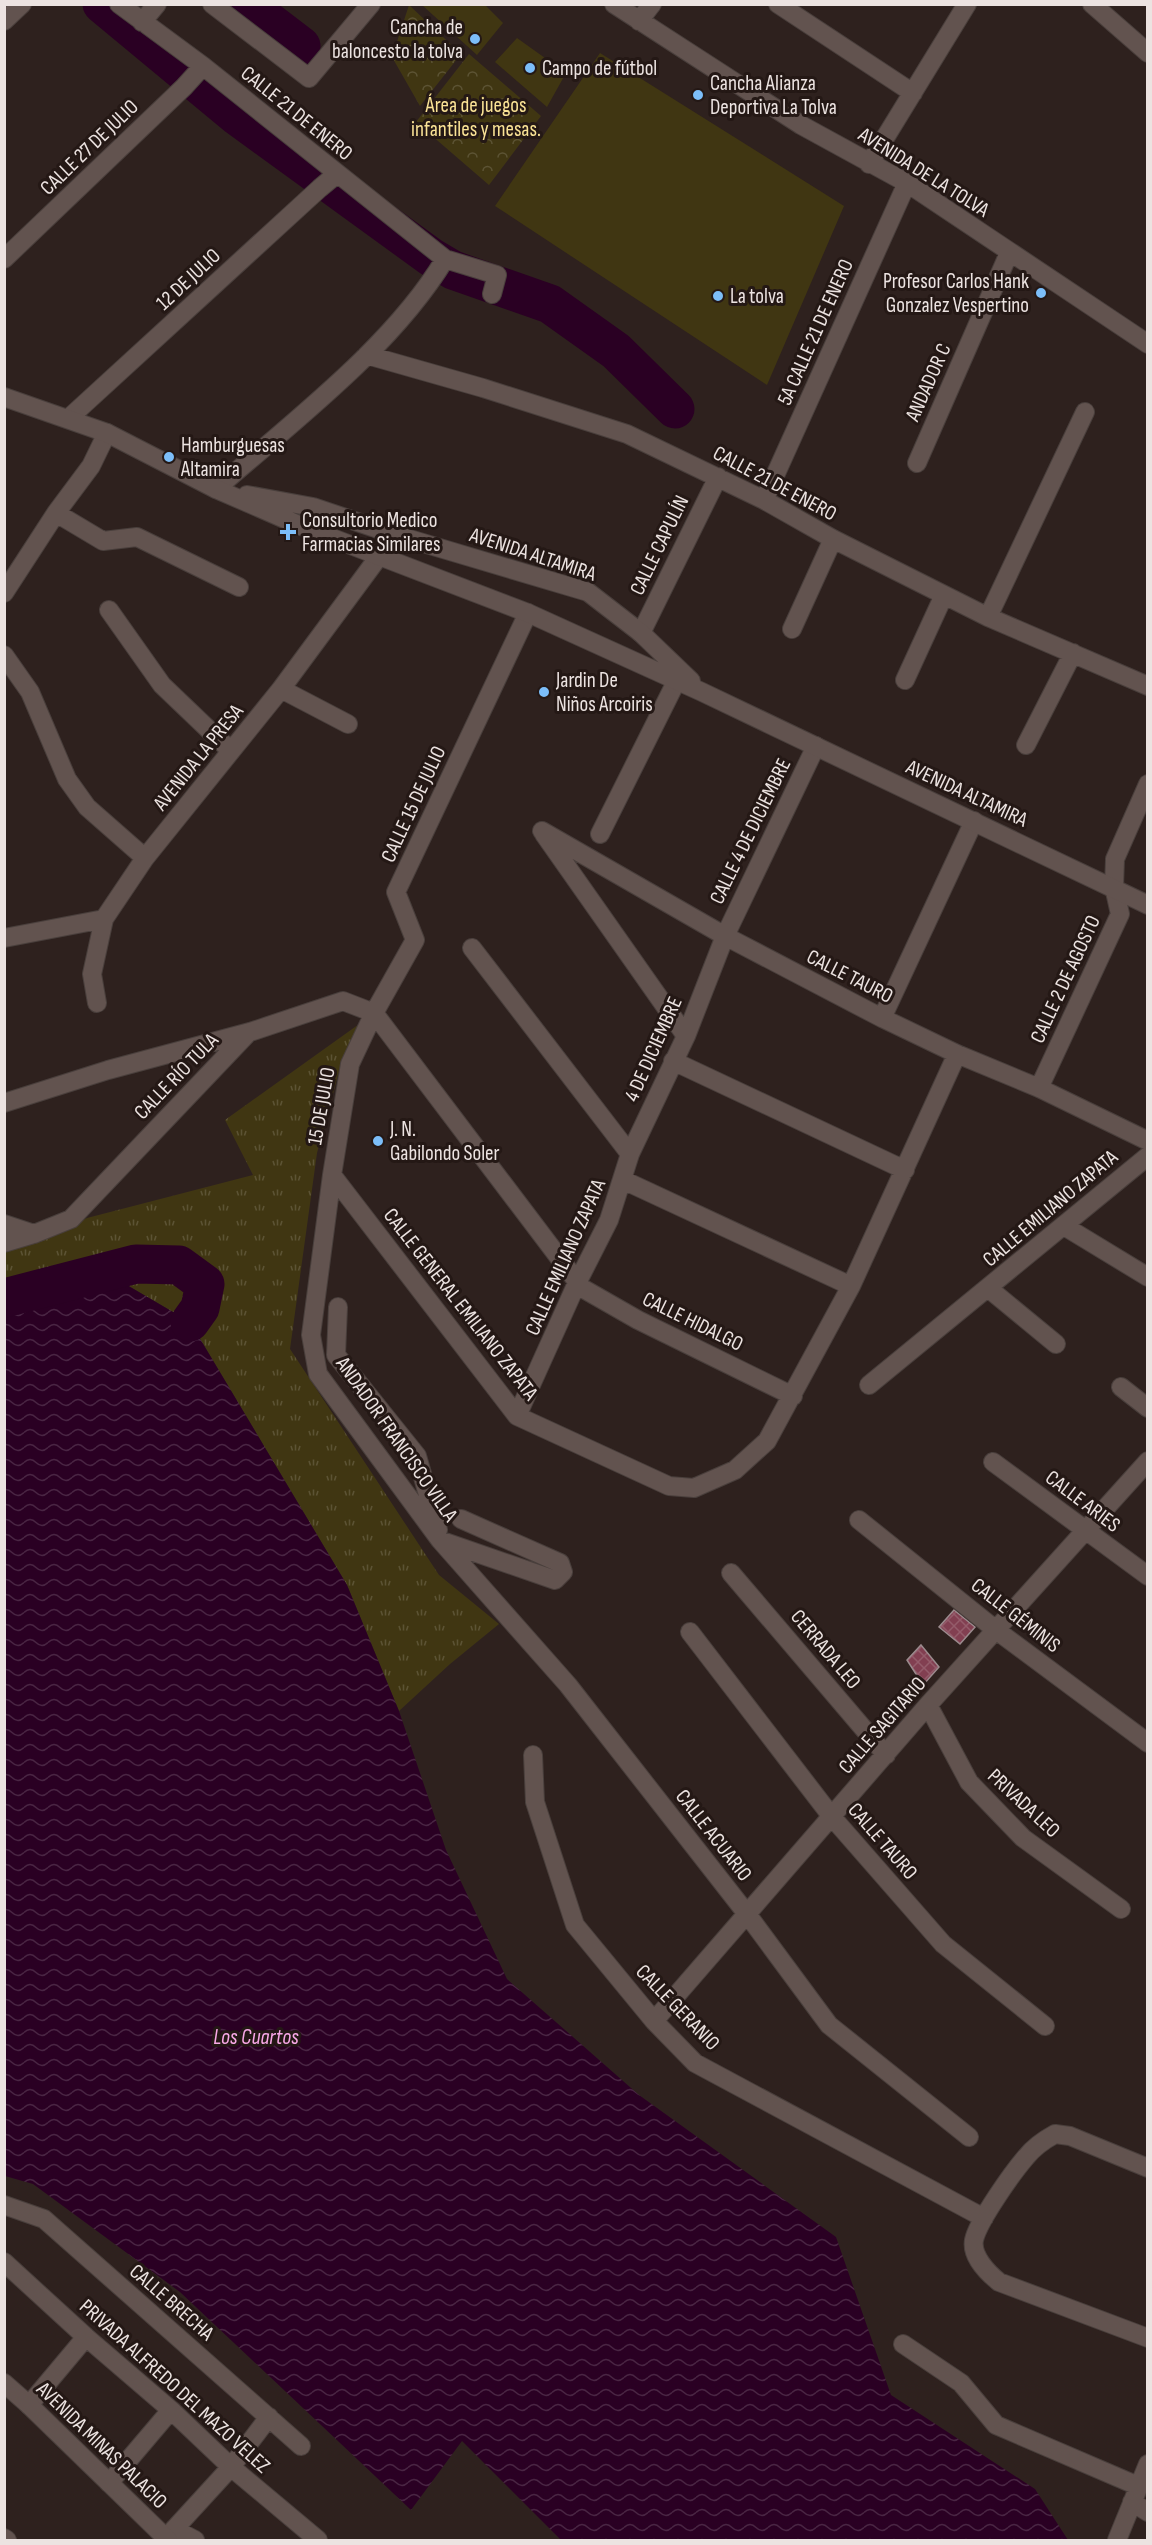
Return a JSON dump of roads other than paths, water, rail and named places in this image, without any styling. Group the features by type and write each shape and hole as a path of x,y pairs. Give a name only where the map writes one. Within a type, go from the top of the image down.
{"street":[{"path":"5,19 22,4"},
{"name":"CALLE 21 DE ENERO","path":"119,4 203,66 330,181 445,259"},
{"path":"142,22 157,4"},
{"path":"212,4 309,78 371,4"},
{"name":"AVENIDA DE LA TOLVA","path":"614,4 801,124 869,164 907,183 1148,344"},
{"path":"639,21 652,4"},
{"path":"778,4 913,93"},
{"path":"869,164 967,4"},
{"path":"1092,4 1148,53"},
{"name":"CALLE 27 DE JULIO","path":"4,259 184,87 203,66"},
{"name":"12 DE JULIO","path":"69,418 330,181"},
{"name":"5A CALLE 21 DE ENERO","path":"764,500 907,183"},
{"name":"ANDADOR C","path":"917,463 1010,253"},
{"path":"216,489 367,355 430,284 445,259 497,275 492,294"},
{"name":"CALLE 21 DE ENERO","path":"367,355 483,388 627,434 764,500 833,539 988,617 1148,686"},
{"name":"AVENIDA ALTAMIRA","path":"4,397 107,433 216,489 301,526 528,613 677,680 1148,904"},
{"path":"988,617 1085,412"},
{"path":"4,593 56,513 91,466 107,433"},
{"name":"CALLE CAPULÍN","path":"641,633 718,477"},
{"name":"AVENIDA ALTAMIRA","path":"216,489 313,507 588,592 641,633 702,692"},
{"path":"56,513 103,541 136,537 239,587"},
{"path":"792,629 833,539"},
{"name":"AVENIDA LA PRESA","path":"97,1003 92,974 104,919 145,858 281,689 380,555"},
{"path":"905,680 944,595"},
{"path":"109,610 162,685 231,751"},
{"name":"CALLE 15 DE JULIO","path":"374,1013 415,940 396,892 528,613"},
{"path":"1026,746 1073,653"},
{"path":"4,655 30,692 67,779 87,807 145,858"},
{"path":"600,834 677,680"},
{"path":"281,689 348,724"},
{"name":"CALLE 4 DE DICIEMBRE","path":"725,936 816,746"},
{"name":"CALLE 2 DE AGOSTO","path":"1039,1088 1120,914 1114,887 1115,860 1148,784"},
{"path":"882,1018 974,820"},
{"name":"CALLE TAURO","path":"686,1036 542,831 725,936 882,1018 957,1054 1039,1088 1148,1141"},
{"path":"4,938 104,919"},
{"name":"4 DE DICIEMBRE","path":"623,1180 630,1154 686,1036 725,936"},
{"path":"472,948 630,1154"},
{"name":"CALLE RÍO TULA","path":"4,1242 34,1234 70,1219 250,1032 343,1001 374,1013"},
{"name":"15 DE JULIO","path":"332,1175 350,1064 374,1013"},
{"name":"CALLE HIDALGO","path":"374,1013 582,1288 638,1320 793,1396"},
{"path":"4,1103 108,1070 250,1032"},
{"path":"793,1396 851,1287 957,1054"},
{"path":"673,1061 905,1170"},
{"name":"CALLE EMILIANO ZAPATA","path":"869,1385 1148,1156"},
{"name":"CALLE GENERAL EMILIANO ZAPATA","path":"332,1175 518,1416 669,1486 694,1488 735,1470 767,1441 793,1396"},
{"name":"ANDADOR FRANCISCO VILLA","path":"332,1175 311,1335 318,1374 441,1540"},
{"name":"CALLE EMILIANO ZAPATA","path":"518,1416 577,1283 609,1220 623,1180 851,1287"},
{"path":"4,1224 34,1234"},
{"path":"1064,1226 1148,1277"},
{"path":"988,1288 1056,1344"},
{"name":"ANDADOR FRANCISCO VILLA","path":"338,1307 336,1355 417,1456 441,1540"},
{"path":"1121,1387 1148,1408"},
{"name":"CALLE SAGITARIO","path":"654,2021 928,1705 1148,1461"},
{"name":"CALLE ARIES","path":"993,1462 1148,1576"},
{"path":"441,1540 555,1580 563,1572 560,1563 461,1519"},
{"name":"CALLE GÉMINIS","path":"859,1520 996,1630 1148,1743"},
{"name":"CALLE ACUARIO","path":"441,1540 568,1685 747,1914 829,2025 969,2137"},
{"name":"CERRADA LEO","path":"731,1573 885,1755"},
{"name":"CALLE TAURO","path":"690,1632 832,1817 943,1944 1045,2026"},
{"name":"PRIVADA LEO","path":"928,1705 969,1782 1023,1838 1120,1909"},
{"name":"CALLE GERANIO","path":"532,1755 535,1802 575,1926 654,2021 695,2063 984,2218"},
{"path":"1148,2168 1070,2136 1055,2134 1040,2143 1026,2157 984,2218 974,2241 978,2256 987,2272 999,2282 1148,2338"},
{"name":"CALLE BRECHA","path":"4,2205 44,2219 302,2446"},
{"name":"PRIVADA ALFREDO DEL MAZO VELEZ","path":"4,2262 171,2410 231,2467 318,2541"},
{"path":"29,2404 86,2337"},
{"path":"903,2344 961,2383 996,2425 1135,2494 1148,2512"},
{"name":"AVENIDA MINAS PALACIO","path":"7,2390 29,2404 109,2483 169,2536 195,2541"},
{"path":"109,2483 171,2410"},
{"path":"169,2536 231,2467 269,2417"},
{"path":"1117,2541 1148,2464"}],"water":[{"name":"Los Cuartos","path":"115,1278 190,1322 347,1585 399,1711 446,1850 507,1979 639,2095 836,2237 891,2395 1035,2489 1068,2540 561,2540 462,2441 411,2510 180,2292 33,2184 5,2176 5,1311 55,1294"}],"waterway":[{"path":"102,4 237,116 431,257 453,270 550,304 616,351 675,409"},
{"path":"246,4 301,46"},
{"path":"4,1298 136,1264 179,1265 205,1284 200,1308 190,1322"}],"place":[{"name":"Cancha de baloncesto la tolva","path":"475,39"},
{"name":"Campo de fútbol","path":"530,68"},
{"name":"Cancha Alianza Deportiva La Tolva","path":"698,95"},
{"name":"Profesor Carlos Hank Gonzalez Vespertino","path":"1041,293"},
{"name":"La tolva","path":"718,296"},
{"name":"Hamburguesas Altamira","path":"169,457"},
{"name":"Consultorio Medico Farmacias Similares","path":"288,532"},
{"name":"Jardin De Niños Arcoiris","path":"544,692"},
{"name":"J. N. Gabilondo Soler","path":"378,1141"}],"park label":[{"name":"Área de juegos infantiles y mesas.","path":"476,117"}]}
